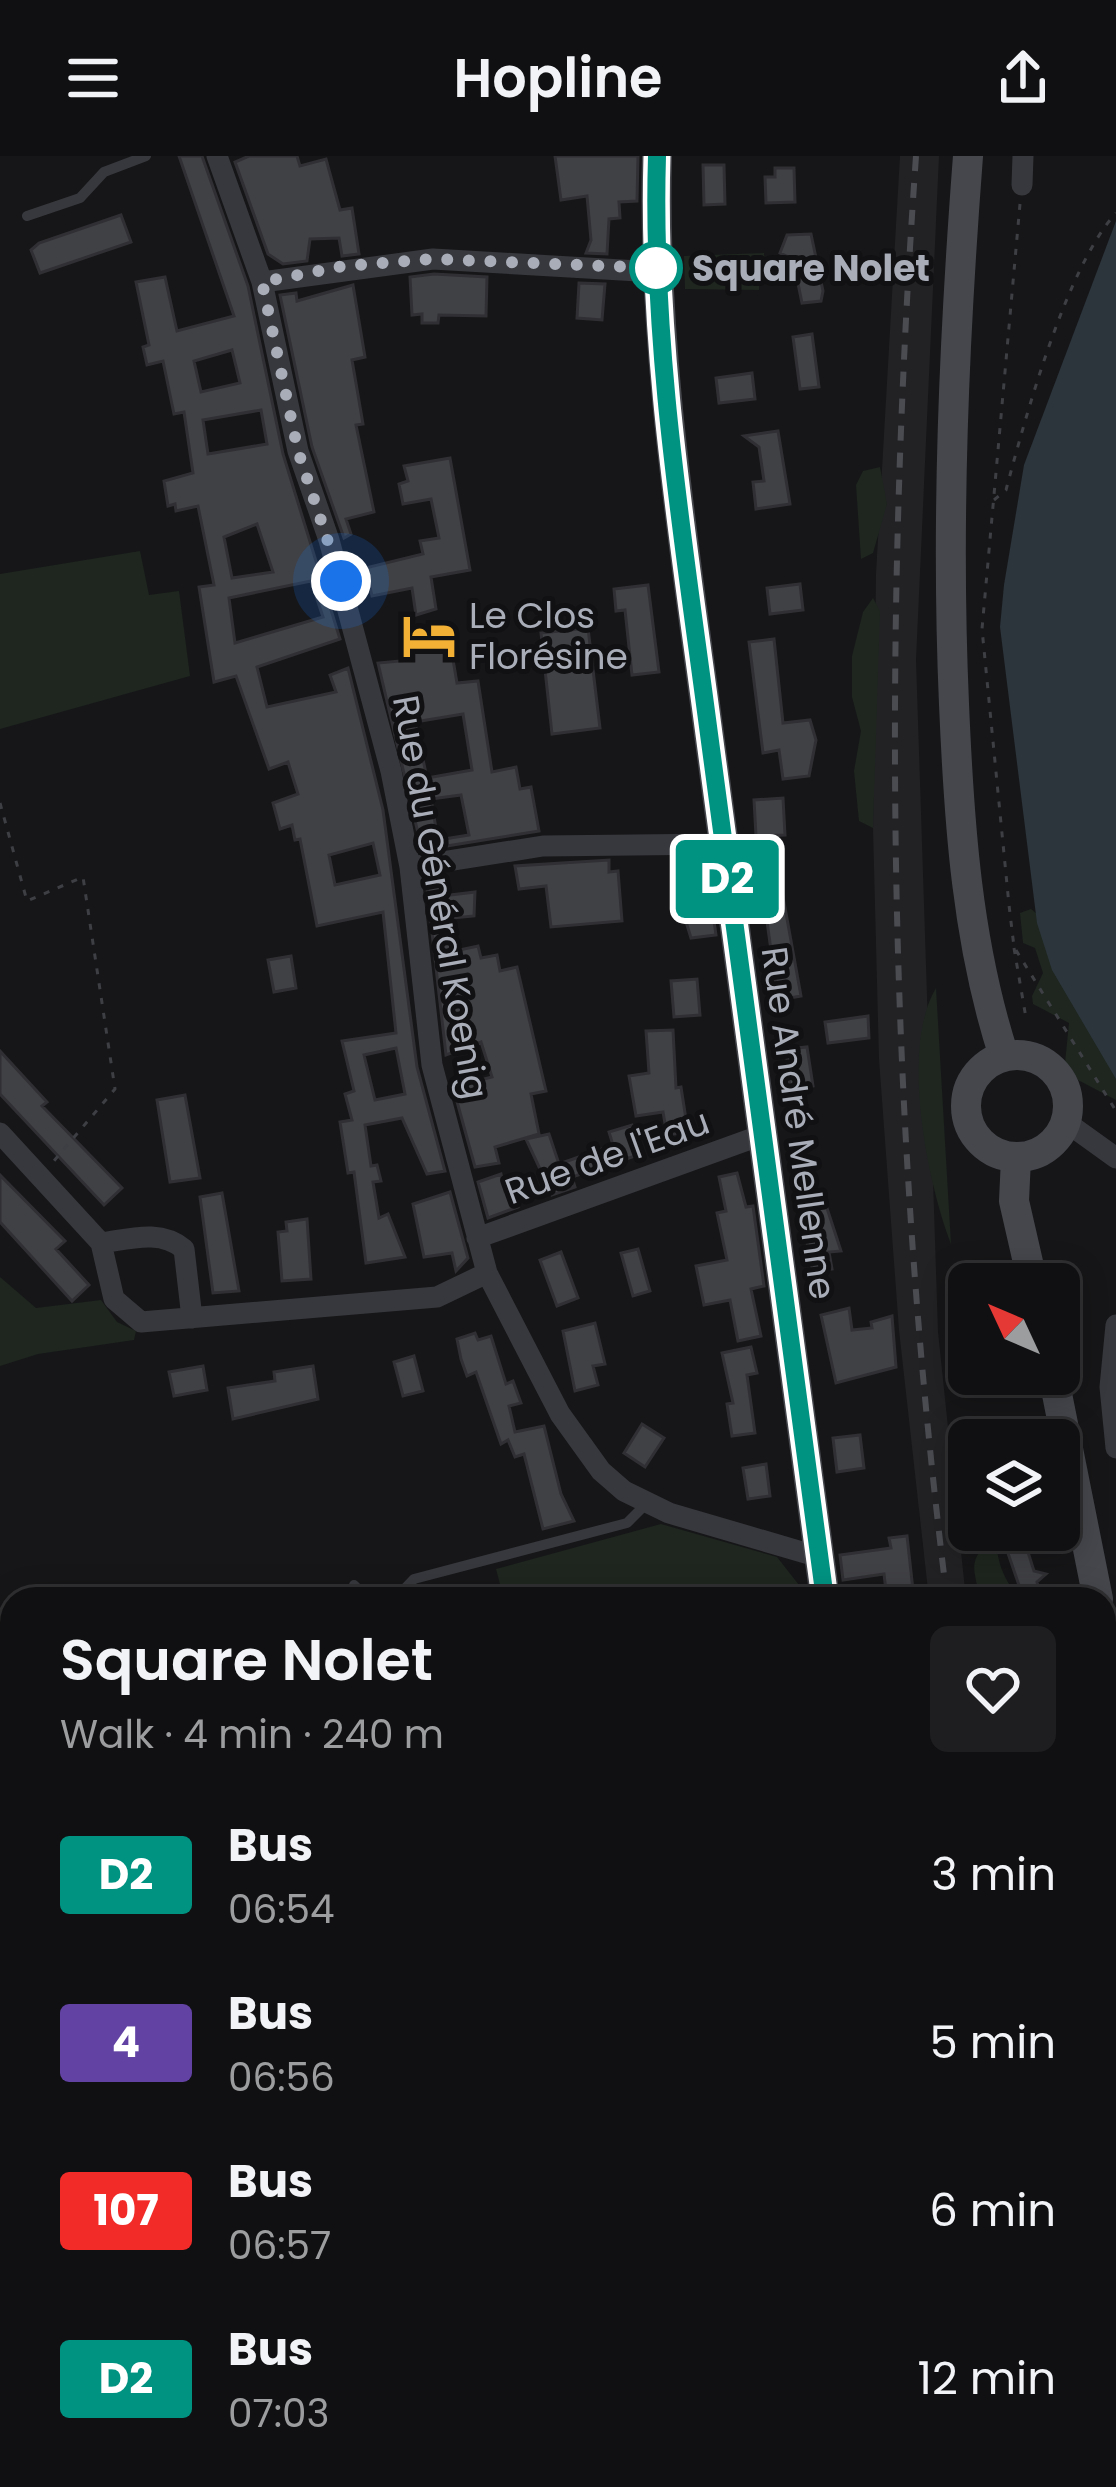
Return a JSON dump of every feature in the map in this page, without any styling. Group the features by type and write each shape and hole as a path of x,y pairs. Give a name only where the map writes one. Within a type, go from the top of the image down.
{"main road":[{"name":"Rue André Mellenne","path":"657,156 656,272 759,1136 824,1587"},
{"path":"968,156 950,416 950,618 957,781 979,979 1004,1056"},
{"path":"1004,1056 1035,1058 1060,1077 1066,1091 1066,1122 1047,1148 1016,1158 985,1147 967,1120 968,1088 989,1062 1004,1056"},
{"path":"1016,1158 1014,1201 1028,1263"},
{"path":"1057,1395 1095,1587"}],"street":[{"name":"Rue du Général Koenig","path":"218,156 262,282 298,451 352,622 410,867 432,1065 488,1273 578,1442 624,1491 820,1557"},
{"path":"1022,185 1023,156"},
{"path":"262,282 344,266 433,259 656,272"},
{"path":"410,867 543,846 723,844"},
{"path":"1066,1122 1116,1158"},
{"path":"0,1133 101,1243 114,1299 141,1322 436,1297 488,1273"},
{"name":"Rue de l'Eau","path":"477,1238 759,1136"},
{"path":"101,1243 158,1235 184,1249 192,1318"},
{"path":"1116,1324 1110,1388 1116,1448"}],"lane":[{"path":"98,156 104,172"},
{"path":"27,216 80,198 104,172 146,156"},
{"path":"406,1587 414,1579 626,1523 648,1502"}],"path":[{"path":"1022,185 982,629 1014,947 1026,1018"},
{"path":"990,502 1006,490 1054,340 1099,231 1114,214"},
{"path":"0,803 28,901 83,878 116,1089 75,1142 39,1175"},
{"path":"1014,947 1116,1111"}],"shaded area":[{"path":"900,156 939,156 916,660 938,1332 948,1427 948,1551 961,1551 965,1587 928,1587 899,1330 879,1059 873,828 876,574"},
{"path":"1116,221 1116,1079 1052,970 1037,923 1000,627 1024,465"},
{"path":"764,253 766,281 759,281 759,290 685,289 684,256"},
{"path":"880,467 887,504 873,553 861,559 856,485 863,471"},
{"path":"140,551 149,595 179,591 190,676 0,729 0,574"},
{"path":"873,598 880,611 873,828 859,821 854,771 861,731 852,697 852,656 863,612"},
{"path":"1031,909 1042,918 1116,1074 1116,1100 1078,1080 1065,1063 1069,1023 1033,1004 1043,973 1035,948 1023,943 1020,913"},
{"path":"936,988 951,1244 933,1186 921,1115 920,1044"},
{"path":"0,1277 36,1308 101,1300 117,1322 136,1331 134,1340 38,1354 0,1366"},
{"path":"661,1524 777,1557 801,1587 501,1587 496,1569"},
{"path":"980,1551 997,1551 1012,1587 977,1587 974,1564"}],"building":[{"path":"179,156 202,156 248,286 283,454 340,639 257,667 267,707 336,692 330,675 348,668 383,810 417,1067 445,1171 427,1174 402,1118 365,1125 371,1166 377,1165 381,1181 373,1182 379,1218 388,1214 405,1257 366,1263 354,1172 348,1173 340,1122 352,1120 345,1094 354,1091 342,1041 396,1033 383,912 317,926 300,839 295,840 292,825 280,829 273,803 298,794 288,762 269,769 236,676 214,682 199,587 214,585 198,506 176,511 175,504 168,506 164,481 193,473 184,412 174,414 163,361 147,365 143,347 149,345 136,282 165,277 177,331 234,316","holes":["232,350 240,383 201,392 194,361","261,410 267,444 208,454 203,420","257,524 273,572 232,578 224,537","311,581 323,617 235,643 229,598","373,843 380,875 335,885 329,855","396,1048 405,1094 375,1100 364,1055"]},
{"path":"249,156 297,156 300,166 326,159 340,210 352,208 359,254 342,256 339,238 310,239 307,261 283,264 268,254 235,162"},
{"path":"555,156 638,156 637,201 619,202 620,218 609,219 607,254 586,253 591,240 587,196 561,200"},
{"path":"703,165 724,165 725,204 704,205"},
{"path":"775,168 794,168 795,202 766,203 765,177 775,177"},
{"path":"121,215 131,242 40,273 31,250 39,243"},
{"path":"811,234 823,291 821,301 802,303 793,259 780,253 787,235"},
{"path":"410,277 487,277 486,316 439,315 438,323 422,323 422,314 412,315"},
{"path":"579,283 605,284 602,320 577,318"},
{"path":"353,285 365,357 352,360 363,424 356,425 374,512 346,519 351,534 344,538 312,447 280,295 296,293 297,301"},
{"path":"812,334 819,387 800,389 793,337"},
{"path":"752,373 755,399 719,403 716,378"},
{"path":"778,431 790,504 756,509 753,482 764,481 759,447 744,436"},
{"path":"450,458 470,570 431,577 436,609 416,615 412,588 372,596 370,587 358,589 353,571 423,554 420,541 439,538 431,499 403,504 399,484 408,481 404,466"},
{"path":"800,584 803,610 770,614 767,588"},
{"path":"648,585 659,672 632,675 625,610 616,611 614,589"},
{"path":"588,628 600,728 552,734 541,633"},
{"path":"448,630 457,683 478,681 492,772 516,767 520,789 531,787 539,831 422,850 378,663 411,660 410,652 421,651 420,637","holes":["463,714 472,770 427,778 415,722","461,795 469,835 438,840 431,799"]},
{"path":"774,639 783,723 810,720 816,740 809,776 783,779 779,750 763,753 749,642"},
{"path":"783,798 785,835 756,836 754,800"},
{"path":"609,860 609,872 618,871 622,921 551,927 546,886 519,889 515,866"},
{"path":"440,878 442,896 475,892 474,916 452,918 455,951 478,946 481,958 497,955 500,971 517,967 546,1091 531,1094 539,1134 495,1147 499,1163 475,1167 453,1087 492,1077 481,1042 446,1055 426,880"},
{"path":"782,891 801,996 778,1000 763,893"},
{"path":"712,907 716,935 691,938 683,912"},
{"path":"291,956 296,988 274,992 268,960"},
{"path":"697,979 700,1015 674,1017 671,981"},
{"path":"868,1016 869,1038 828,1043 825,1022"},
{"path":"673,1030 676,1088 681,1087 688,1132 667,1135 663,1112 636,1116 629,1076 649,1073 646,1031"},
{"path":"807,1047 813,1086 790,1089 786,1049"},
{"path":"0,1051 47,1102 42,1106 122,1188 104,1205 0,1094"},
{"path":"185,1095 200,1178 170,1182 157,1100"},
{"path":"632,1125 641,1154 572,1177 575,1187 552,1195 526,1139 549,1134 559,1164 613,1145 609,1132"},
{"path":"737,1173 746,1207 753,1206 764,1286 751,1289 761,1336 738,1341 730,1300 704,1305 696,1266 727,1260 717,1213 726,1211 719,1177"},
{"path":"501,1174 505,1191 514,1189 518,1207 488,1218 478,1182"},
{"path":"0,1175 65,1241 56,1249 89,1285 72,1301 0,1222"},
{"path":"450,1192 468,1258 456,1271 452,1253 424,1257 413,1204"},
{"path":"222,1193 239,1291 213,1293 200,1197"},
{"path":"824,1199 841,1251 829,1252 832,1269 813,1272 802,1206"},
{"path":"307,1219 311,1279 282,1281 278,1232 287,1231 286,1222"},
{"path":"638,1249 650,1291 633,1296 621,1253"},
{"path":"561,1252 578,1298 557,1306 540,1260"},
{"path":"849,1308 852,1330 872,1328 871,1322 892,1316 896,1367 836,1383 821,1315"},
{"path":"595,1323 605,1364 593,1366 598,1385 575,1391 563,1331"},
{"path":"475,1333 478,1340 491,1336 506,1384 513,1381 521,1403 509,1406 515,1432 544,1426 561,1494 574,1521 543,1529 524,1454 515,1457 508,1440 501,1444 476,1372 467,1376 461,1359 457,1339"},
{"path":"751,1347 757,1373 747,1375 755,1433 732,1436 727,1404 733,1403 722,1353"},
{"path":"414,1356 423,1391 403,1396 394,1362"},
{"path":"203,1366 207,1390 174,1396 169,1372"},
{"path":"313,1366 318,1399 233,1419 228,1388 275,1381 274,1372"},
{"path":"642,1424 664,1438 645,1467 624,1453"},
{"path":"860,1435 864,1468 837,1472 833,1438"},
{"path":"766,1464 770,1496 748,1499 743,1468"},
{"path":"907,1536 913,1587 886,1587 884,1574 843,1580 840,1555 891,1548 889,1538"},
{"path":"1007,1551 1028,1551 1034,1571 1046,1574 1037,1582 1038,1587 1020,1587"}],"railway":[{"path":"916,156 898,518 896,879 912,1239 946,1587"}],"bus line":[{"name":"D2","path":"657,156 656,272 677,485 759,1136 823,1587"}],"place":[{"name":"Square Nolet","path":"656,268"},
{"name":"Le Clos Florésine","path":"429,636"}],"route":[{"path":"341,581 298,451 262,282 344,266 433,259 656,272 656,268"}]}
